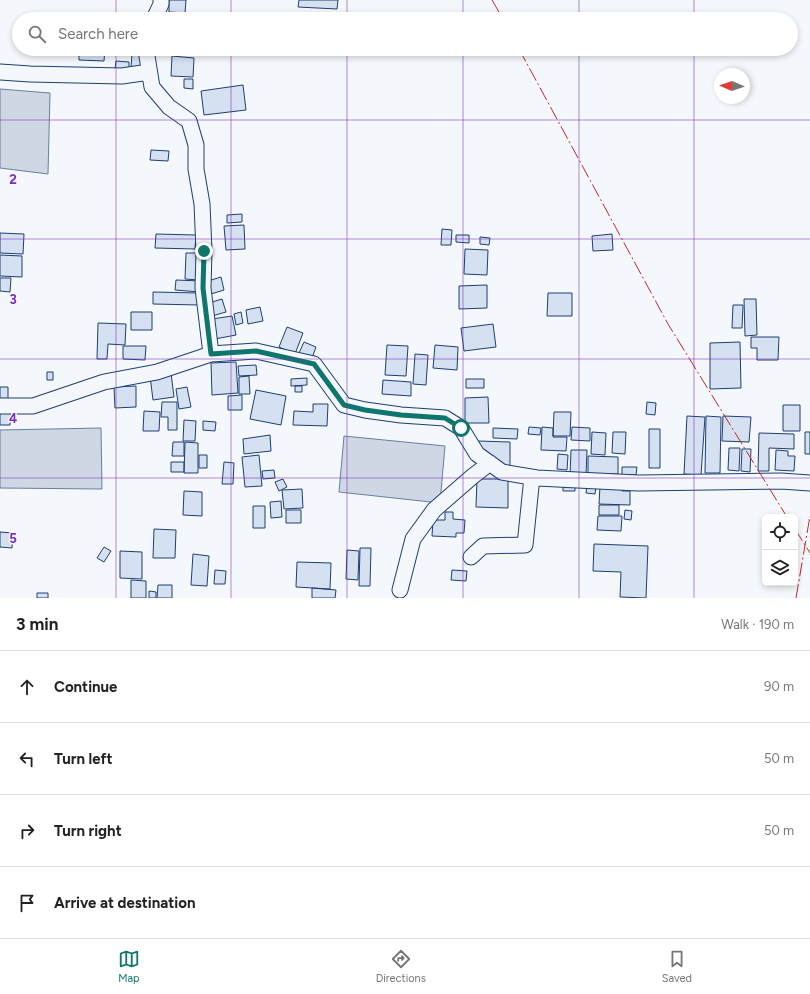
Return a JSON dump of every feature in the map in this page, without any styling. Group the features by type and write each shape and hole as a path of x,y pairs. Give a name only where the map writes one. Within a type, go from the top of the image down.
{"street":[{"path":"157,12 161,0"},
{"path":"147,56 152,87 170,106 189,121 196,145 196,169 202,204 204,251 203,288 211,354"},
{"path":"0,72 122,76 149,72"},
{"path":"0,406 33,406 104,382 157,372 211,354 256,351 314,364 344,405 365,410 401,415 445,418 461,428 477,454 502,472 537,478 638,483 781,481 810,483"},
{"path":"400,590 412,539 434,510 490,463"},
{"path":"471,557 483,546 526,545 532,477"}],"shaded area":[{"path":"0,89 50,93 48,174 0,168"},
{"path":"101,428 102,489 0,488 0,430"},
{"path":"344,436 445,446 440,503 339,492"}],"building":[{"path":"169,0 186,0 185,12 169,12"},
{"path":"299,0 338,0 337,9 298,7"},
{"path":"79,56 104,56 104,61 79,60"},
{"path":"132,56 142,56 141,68 131,68"},
{"path":"172,56 194,58 193,77 171,76"},
{"path":"116,61 129,62 129,70 115,69"},
{"path":"184,79 193,79 193,89 184,88"},
{"path":"243,85 246,110 204,115 201,91"},
{"path":"151,150 169,151 168,161 150,160"},
{"path":"242,214 242,222 227,223 227,215"},
{"path":"244,225 245,249 226,250 224,226"},
{"path":"442,229 452,230 451,245 441,245"},
{"path":"0,233 24,234 23,254 0,253"},
{"path":"156,234 196,235 195,249 155,248"},
{"path":"612,234 613,250 593,251 592,236"},
{"path":"456,235 469,235 469,243 456,242"},
{"path":"480,237 490,238 489,245 480,244"},
{"path":"465,249 488,250 487,275 464,274"},
{"path":"186,253 201,253 199,280 185,279"},
{"path":"0,255 22,256 22,277 0,276"},
{"path":"221,277 224,290 211,294 208,281"},
{"path":"0,278 11,278 10,292 0,291"},
{"path":"176,280 201,281 200,292 175,290"},
{"path":"487,285 487,308 459,309 459,286"},
{"path":"153,292 200,293 200,305 153,304"},
{"path":"548,293 572,293 572,316 547,316"},
{"path":"222,299 226,312 212,316 209,303"},
{"path":"744,299 756,299 757,335 745,336"},
{"path":"733,305 743,305 742,328 732,328"},
{"path":"260,307 263,321 248,324 246,310"},
{"path":"131,312 152,312 152,330 131,330"},
{"path":"241,312 243,323 236,325 234,314"},
{"path":"232,316 236,335 215,339 212,319"},
{"path":"98,323 126,324 125,345 108,344 107,359 97,359"},
{"path":"493,324 496,347 464,351 461,328"},
{"path":"287,327 303,333 295,354 279,347"},
{"path":"751,337 779,337 778,360 757,360 757,348 751,348"},
{"path":"304,342 316,347 312,358 299,353"},
{"path":"740,342 741,388 710,389 710,343"},
{"path":"387,345 408,346 406,376 385,375"},
{"path":"435,345 458,347 457,370 433,368"},
{"path":"123,346 146,346 145,360 123,359"},
{"path":"415,354 428,355 426,385 413,384"},
{"path":"236,362 238,393 212,395 211,363"},
{"path":"256,365 257,375 239,376 238,366"},
{"path":"47,372 53,372 53,380 47,380"},
{"path":"171,373 174,397 153,400 150,376"},
{"path":"249,376 250,394 239,394 239,377"},
{"path":"307,378 307,385 291,386 291,379"},
{"path":"466,379 484,379 484,388 466,388"},
{"path":"383,380 411,382 411,396 382,394"},
{"path":"136,386 136,407 115,408 114,387"},
{"path":"295,386 302,386 302,392 295,392"},
{"path":"0,387 8,387 8,401 0,401"},
{"path":"187,387 191,407 179,409 176,389"},
{"path":"256,390 286,396 281,425 250,419"},
{"path":"242,395 242,410 228,410 228,396"},
{"path":"488,397 489,423 465,423 465,398"},
{"path":"162,402 177,402 177,430 168,430 168,417 161,417"},
{"path":"647,402 656,403 655,415 646,414"},
{"path":"313,404 328,404 327,426 293,425 294,411 313,412"},
{"path":"783,405 800,405 800,431 783,431"},
{"path":"0,409 11,410 10,425 0,425"},
{"path":"144,411 160,412 159,431 143,431"},
{"path":"554,412 571,412 570,436 553,436"},
{"path":"687,416 705,417 701,475 684,474"},
{"path":"706,416 721,417 720,473 705,473"},
{"path":"723,416 751,417 749,442 722,441"},
{"path":"184,420 196,421 195,441 183,441"},
{"path":"203,421 216,422 215,431 203,430"},
{"path":"529,427 541,428 540,435 528,434"},
{"path":"542,427 553,428 553,437 567,437 566,451 541,450"},
{"path":"572,427 590,428 590,441 571,440"},
{"path":"493,428 518,429 517,439 493,438"},
{"path":"649,429 660,429 660,468 649,468"},
{"path":"592,432 606,433 605,455 591,454"},
{"path":"613,432 626,432 625,454 612,453"},
{"path":"805,432 810,432 810,454 805,454"},
{"path":"759,433 794,434 794,449 769,448 769,471 758,471"},
{"path":"270,435 271,451 244,454 243,439"},
{"path":"478,441 510,442 510,468 480,453"},
{"path":"173,442 184,442 184,456 172,456"},
{"path":"185,442 198,443 198,473 184,473"},
{"path":"729,448 740,448 739,471 728,470"},
{"path":"742,449 751,449 750,472 741,471"},
{"path":"571,450 587,450 586,476 570,476"},
{"path":"776,450 788,451 788,456 795,456 794,471 775,470"},
{"path":"558,454 568,455 567,470 557,469"},
{"path":"199,455 207,455 207,468 199,468"},
{"path":"259,455 262,486 245,487 242,457"},
{"path":"588,456 618,457 618,474 588,474"},
{"path":"171,462 184,462 184,472 171,472"},
{"path":"224,462 234,463 233,484 222,484"},
{"path":"622,467 637,467 636,475 622,475"},
{"path":"274,470 275,478 263,479 262,471"},
{"path":"283,479 287,487 279,491 275,482"},
{"path":"477,479 508,479 508,508 476,507"},
{"path":"563,481 575,482 575,491 563,491"},
{"path":"587,484 596,485 595,494 586,493"},
{"path":"600,486 622,487 622,491 630,491 630,505 599,504"},
{"path":"302,489 303,508 284,509 282,490"},
{"path":"184,491 202,492 202,516 183,515"},
{"path":"281,501 282,517 271,518 270,502"},
{"path":"599,505 619,505 619,515 599,515"},
{"path":"253,506 265,506 265,528 253,528"},
{"path":"286,510 301,510 301,523 286,523"},
{"path":"625,510 632,511 631,520 624,519"},
{"path":"445,512 453,512 453,519 465,520 464,533 456,533 456,537 432,536 433,520 445,520"},
{"path":"598,516 622,516 621,531 597,530"},
{"path":"154,529 176,530 175,558 153,558"},
{"path":"0,532 13,533 12,548 0,547"},
{"path":"594,544 648,546 646,598 620,597 621,572 593,571"},
{"path":"104,547 111,551 104,562 97,558"},
{"path":"360,548 371,548 370,586 359,586"},
{"path":"347,550 359,551 358,580 346,579"},
{"path":"120,551 142,552 142,579 120,578"},
{"path":"193,554 209,556 207,586 191,585"},
{"path":"297,562 331,563 330,589 296,587"},
{"path":"215,570 226,571 225,584 214,584"},
{"path":"452,570 467,571 466,581 451,580"},
{"path":"131,580 146,581 146,598 131,598"},
{"path":"158,585 172,585 172,598 157,598"},
{"path":"312,588 336,590 335,598 312,598"},
{"path":"149,591 156,592 156,598 149,598"},
{"path":"37,593 48,593 48,598 37,598"}],"power":[{"path":"492,0 499,12"},
{"path":"523,56 668,324 785,514"},
{"path":"796,598 810,516"},
{"path":"798,534 810,553"}],"route":[{"path":"204,251 203,288 211,354 256,351 314,364 344,405 365,410 401,415 445,418 461,428"}]}
